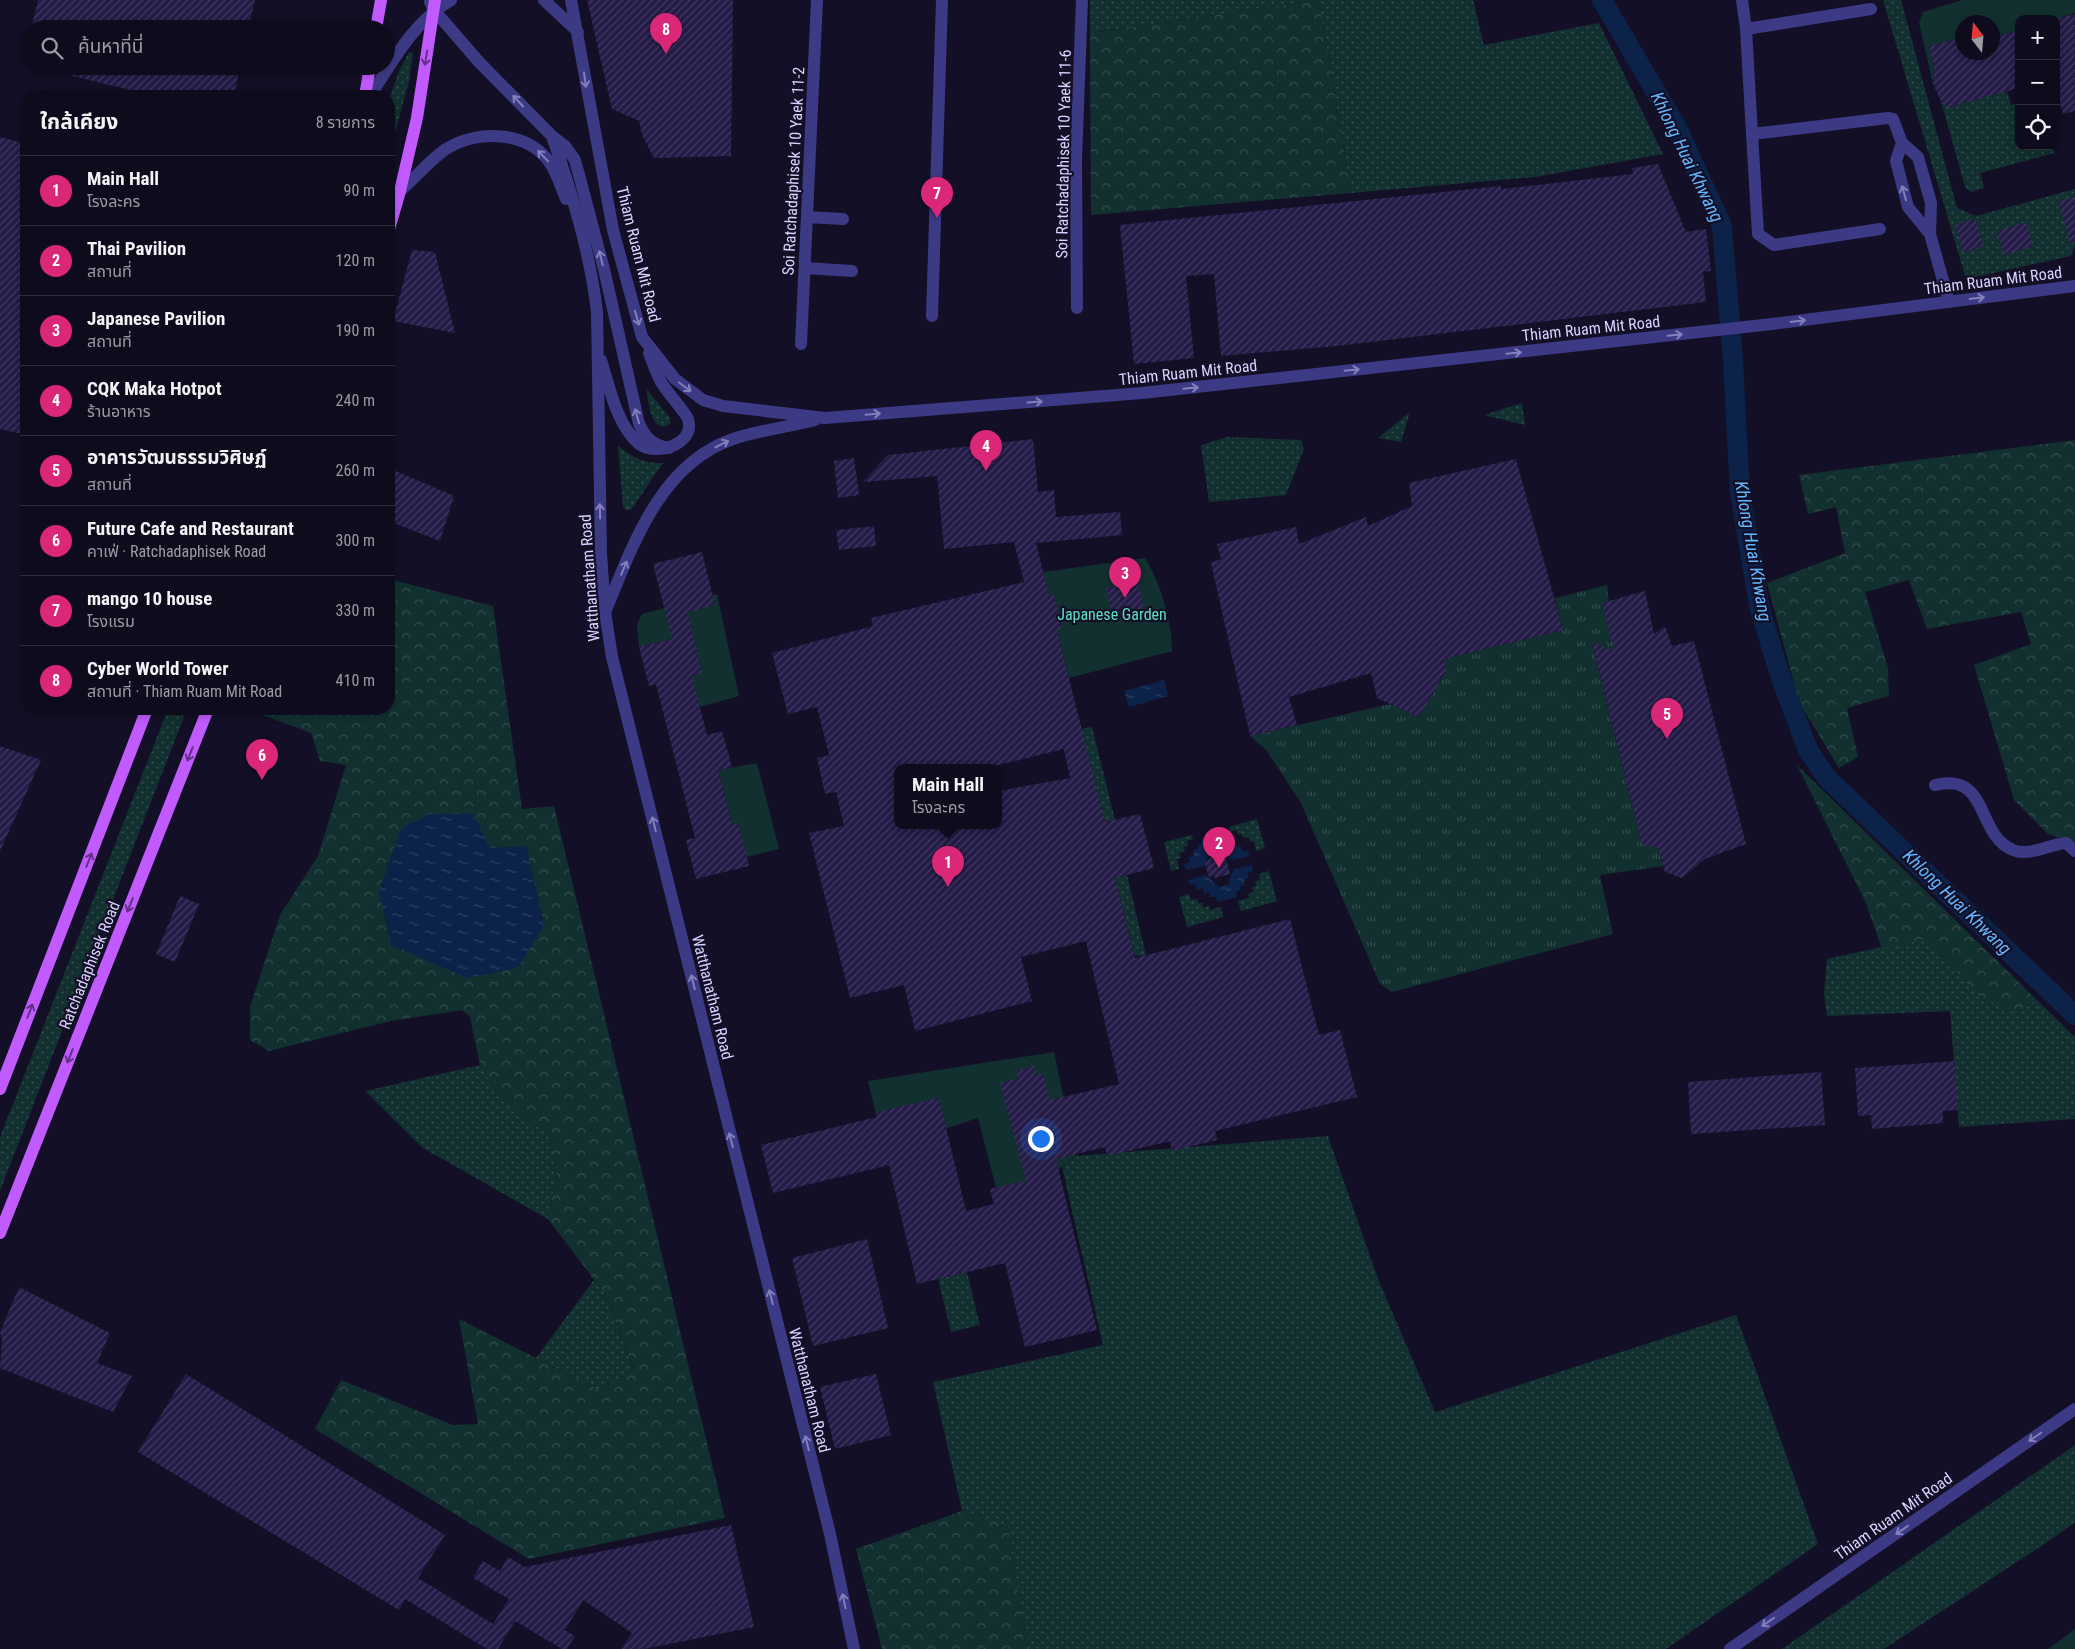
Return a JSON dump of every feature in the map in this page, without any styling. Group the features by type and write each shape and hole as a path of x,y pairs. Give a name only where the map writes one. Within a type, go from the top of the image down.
{"main road":[{"path":"378,20 381,0"},
{"path":"395,209 417,118 433,3"},
{"path":"367,90 369,75"},
{"path":"0,1089 146,715"},
{"name":"Ratchadaphisek Road","path":"0,1234 206,715"}],"street":[{"path":"395,57 433,3 451,0"},
{"path":"544,0 578,32"},
{"name":"Thiam Ruam Mit Road","path":"571,0 613,230 642,337 675,379 703,400 723,406 824,418 1142,393 1750,327 2075,286"},
{"name":"Soi Ratchadaphisek 10 Yaek 11-2","path":"801,344 817,0"},
{"path":"932,316 942,0"},
{"name":"Soi Ratchadaphisek 10 Yaek 11-6","path":"1078,308 1076,160 1082,0"},
{"path":"1742,0 1746,29 1758,234 1774,245 1880,229"},
{"path":"433,3 479,62 552,136 565,146 575,160 604,269 639,424 645,436 656,445 668,448"},
{"path":"1746,29 1871,9"},
{"path":"374,90 384,75"},
{"path":"1752,134 1888,118 1893,119 1902,143 1918,157 1931,203 1930,234 1949,302"},
{"path":"552,136 568,182 593,280 597,312 597,345 617,409 629,432 641,445 656,450 668,448 680,442 688,432 688,418 661,382 642,337"},
{"path":"400,191 446,150 463,141 485,137 514,137 534,147 551,164 580,231"},
{"path":"1902,143 1896,162 1908,207 1930,234"},
{"path":"807,217 843,219"},
{"path":"805,268 852,271"},
{"name":"Watthanatham Road","path":"597,345 601,553 605,612 612,657 830,1534 854,1649"},
{"path":"605,612 643,523 663,493 698,457 733,439 824,418"},
{"path":"1935,786 1948,782 1962,784 1975,797 1999,840 2014,851 2035,851 2054,844 2066,843 2075,851"},
{"name":"Thiam Ruam Mit Road","path":"1730,1649 2075,1409"}],"green space":[{"path":"1090,0 1319,0 1090,33"},
{"path":"1319,0 1473,0 1484,45 1599,23 1663,154 1535,177 1351,193"},
{"path":"1319,0 1351,193 1091,215 1090,33"},
{"path":"1883,0 1901,0 1957,208 1976,216 2075,189 2075,245 2071,256 1966,279"},
{"path":"1962,0 2075,0 2075,13 2060,18 2060,15 2015,15 2015,31 2000,36 2000,15 1955,15 1955,39 1929,47 1934,65 1933,84 1919,23 1923,12"},
{"path":"409,52 413,53 409,81 395,133 395,90 392,90 399,71"},
{"path":"2007,91 2011,105 2015,104 2015,150 2054,150 2054,153 1980,173 1984,188 1971,192 1965,187 1941,101 1948,107"},
{"path":"646,388 670,418 670,424 663,427 656,424 650,411"},
{"path":"1522,403 1525,425 1484,415"},
{"path":"1410,412 1401,442 1378,438"},
{"path":"1228,437 1301,440 1304,449 1286,495 1209,502 1201,445"},
{"path":"2075,440 2075,842 2048,834 2014,800 1974,665 2031,644 2021,612 1927,629 1909,580 1865,592 1888,668 1889,696 1847,708 1858,757 1839,768 1799,702 1767,583 1845,553 1836,507 1808,514 1799,475"},
{"path":"618,446 639,459 663,463 631,510 626,510 623,507"},
{"name":"Japanese Garden","path":"1145,558 1161,591 1168,615 1172,651 1069,678 1057,630 1062,628 1054,595 1049,596 1043,572"},
{"path":"395,581 493,606 522,809 554,806 725,1518 529,1559 315,1429 341,1380 453,1425 478,1424 459,1319 599,1390 634,1370 605,1294 548,1219 558,1166 549,1135 506,1105 480,1065 470,1017 462,1010 391,1021 269,1051 250,1040 250,1007 280,915 318,856 346,765 320,761 311,733 263,715 395,715","holes":["430,814 473,814 489,849 526,846 544,925"]},
{"path":"1607,585 1614,651 1592,643 1642,844 1658,848 1663,866 1600,875 1613,934 1392,992 1380,984 1301,803 1267,751 1250,736 1390,704 1419,717 1447,669 1444,659 1563,630 1555,598"},
{"path":"717,594 739,696 700,707 691,676 702,673 692,634 639,647 637,624 642,614"},
{"path":"166,715 185,715 0,1191 0,1137"},
{"path":"1092,727 1115,820 1105,822 1081,729"},
{"path":"757,763 779,849 746,857 738,823 732,824 718,770"},
{"path":"1797,765 2036,999 2019,1014 1979,996 1948,961 1923,939 1882,949 1866,903"},
{"path":"1257,819 1265,848 1256,851 1254,841 1250,842 1249,837 1243,838 1242,834 1238,835 1236,830 1230,832 1229,827"},
{"path":"1192,835 1193,839 1187,841 1188,846 1184,847 1185,851 1179,853 1181,858 1177,859 1179,869 1171,871 1164,842"},
{"path":"1269,871 1277,901 1241,911 1238,901 1249,898 1248,894 1254,892 1252,887 1256,886 1255,881 1260,880 1259,874"},
{"path":"1127,875 1146,955 1135,956 1115,878"},
{"path":"1189,894 1191,900 1197,899 1198,903 1202,903 1203,908 1209,906 1210,910 1221,907 1223,917 1187,927 1179,897"},
{"path":"1923,938 1948,961 2019,1014 2036,999 2075,1037 2075,1119 1959,1127 1950,1011 1827,1016 1824,994 1827,959"},
{"path":"1054,1052 1076,1156 1002,1211 978,1118 944,1129 879,1127 868,1081"},
{"path":"480,1065 506,1105 549,1134 558,1166 548,1219 423,1148 365,1091"},
{"path":"1328,1136 1378,1279 1435,1412 1736,1315 1818,1544 1666,1649 1031,1649 1021,1612 1008,1527 962,1511 933,1382 1103,1345 1062,1167 1076,1156"},
{"path":"967,1272 980,1325 951,1332 938,1279"},
{"path":"594,1280 605,1294 634,1371 599,1390 536,1358"},
{"path":"2075,1445 2075,1522 2052,1539 1884,1649 1782,1649"},
{"path":"962,1511 1008,1526 1021,1612 1031,1649 882,1649 856,1549"},
{"path":"2075,1629 2075,1649 2048,1649"}],"water":[{"path":"1164,680 1168,696 1129,707 1124,691"},
{"path":"430,814 474,814 489,848 526,846 544,925 518,968 467,978 391,945 379,891 401,828"},
{"path":"1221,833 1222,839 1227,838 1229,843 1234,842 1235,847 1241,846 1242,851 1248,850 1250,856 1232,860 1219,848 1208,851 1209,855 1204,866 1186,870 1184,864 1190,862 1189,857 1194,856 1193,850 1198,849 1197,845 1202,843 1201,839"},
{"path":"1252,865 1253,871 1247,873 1249,878 1244,880 1245,885 1240,886 1241,890 1236,892 1237,897 1217,902 1216,897 1210,897 1209,892 1204,894 1203,888 1197,889 1196,884 1190,885 1188,880 1206,875 1219,887 1230,884 1229,880 1234,869"}],"building":[{"path":"38,0 255,0 250,20 33,20"},
{"path":"587,0 733,0 731,156 654,158 642,135 639,121 612,109"},
{"path":"2075,14 2075,111 2063,114 2060,104 2060,18"},
{"path":"2015,31 2015,89 1948,107 1941,101 1933,84 1934,65 1929,47 1955,39 1955,60 2000,60 2000,36"},
{"path":"68,75 238,75 235,90 130,90"},
{"path":"0,137 20,142 20,434 0,429"},
{"path":"1658,164 1686,232 1706,229 1711,271 1703,272 1706,302 1337,346 1221,356 1214,274 1186,276 1194,358 1134,364 1120,225 1501,186 1501,189 1633,174 1632,168"},
{"path":"2075,197 2075,242 2070,243 2059,201"},
{"path":"1975,219 1984,246 1963,252 1955,225"},
{"path":"2026,222 2033,246 2004,255 1997,231"},
{"path":"412,250 435,252 455,333 395,321 395,314"},
{"path":"1033,439 1038,492 1054,490 1056,517 1120,512 1122,535 1036,543 1049,596 1054,595 1062,629 1057,630 1105,822 1140,814 1154,868 1115,878 1135,958 1290,919 1319,1035 1340,1030 1357,1097 1215,1131 1217,1140 1172,1151 1170,1141 1107,1156 1105,1147 1056,1159 1097,1330 1025,1347 1005,1263 917,1284 889,1165 773,1193 761,1145 877,1117 876,1112 939,1098 966,1211 994,1204 990,1189 1026,1181 1000,1083 1018,1078 1017,1071 1034,1066 1037,1075 1043,1074 1050,1100 1119,1084 1086,941 1021,957 1032,1001 915,1031 904,985 850,998 809,833 844,826 836,792 825,794 817,758 829,755 817,707 788,714 772,653 873,626 871,618 1024,582 1014,542 944,549 937,476 863,482 888,455"},
{"path":"854,458 859,495 838,498 834,461"},
{"path":"1516,459 1563,630 1444,659 1447,669 1419,717 1377,698 1371,673 1289,697 1297,725 1250,736 1211,563 1221,559 1217,544 1296,527 1299,544 1366,517 1368,526 1412,506 1409,483"},
{"path":"395,471 454,496 440,541 395,523"},
{"path":"874,526 876,546 839,550 836,530"},
{"path":"702,552 715,605 687,612 702,673 692,676 707,735 722,731 732,767 718,770 732,824 738,823 749,866 696,879 686,840 695,838 656,684 649,686 639,647 672,639 653,564"},
{"path":"1137,580 1144,608 1113,616 1106,588"},
{"path":"1645,591 1654,634 1665,626 1672,646 1694,641 1746,844 1705,859 1682,878 1665,872 1658,848 1642,844 1592,642 1614,651 1602,603"},
{"path":"0,746 41,760 0,851"},
{"path":"1218,850 1219,855 1222,854 1223,858 1226,858 1230,874 1215,878 1214,875 1209,877 1205,864"},
{"path":"180,896 199,904 175,962 156,954"},
{"path":"1955,1061 1958,1110 1943,1111 1943,1123 1872,1129 1871,1115 1858,1116 1855,1068"},
{"path":"1821,1072 1825,1125 1691,1134 1688,1082"},
{"path":"867,1239 888,1328 813,1346 792,1258"},
{"path":"19,1287 110,1333 97,1363 132,1376 113,1412 0,1368 2,1340 0,1332"},
{"path":"186,1374 445,1535 418,1578 493,1624 509,1599 473,1578 483,1561 500,1571 508,1557 525,1567 731,1525 754,1627 644,1649 621,1649 632,1633 583,1600 565,1630 575,1636 567,1649 562,1649 515,1621 498,1649 487,1649 405,1599 399,1610 138,1452"},
{"path":"876,1374 891,1435 835,1449 820,1387"}],"waterway":[{"name":"Khlong Huai Khwang","path":"1602,0 1677,128 1722,226 1733,361 1740,494 1760,610 1782,681 1808,750 1827,778 2075,1015"}],"place":[{"name":"Cyber World Tower","path":"666,54"},
{"name":"mango 10 house","path":"937,218"},
{"name":"CQK Maka Hotpot","path":"986,471"},
{"name":"Japanese Pavilion","path":"1125,598"},
{"name":"อาคารวัฒนธรรมวิศิษฏ์","path":"1667,739"},
{"name":"Future Cafe and Restaurant","path":"262,780"},
{"name":"Thai Pavilion","path":"1219,868"},
{"name":"Main Hall","path":"948,887"}]}
